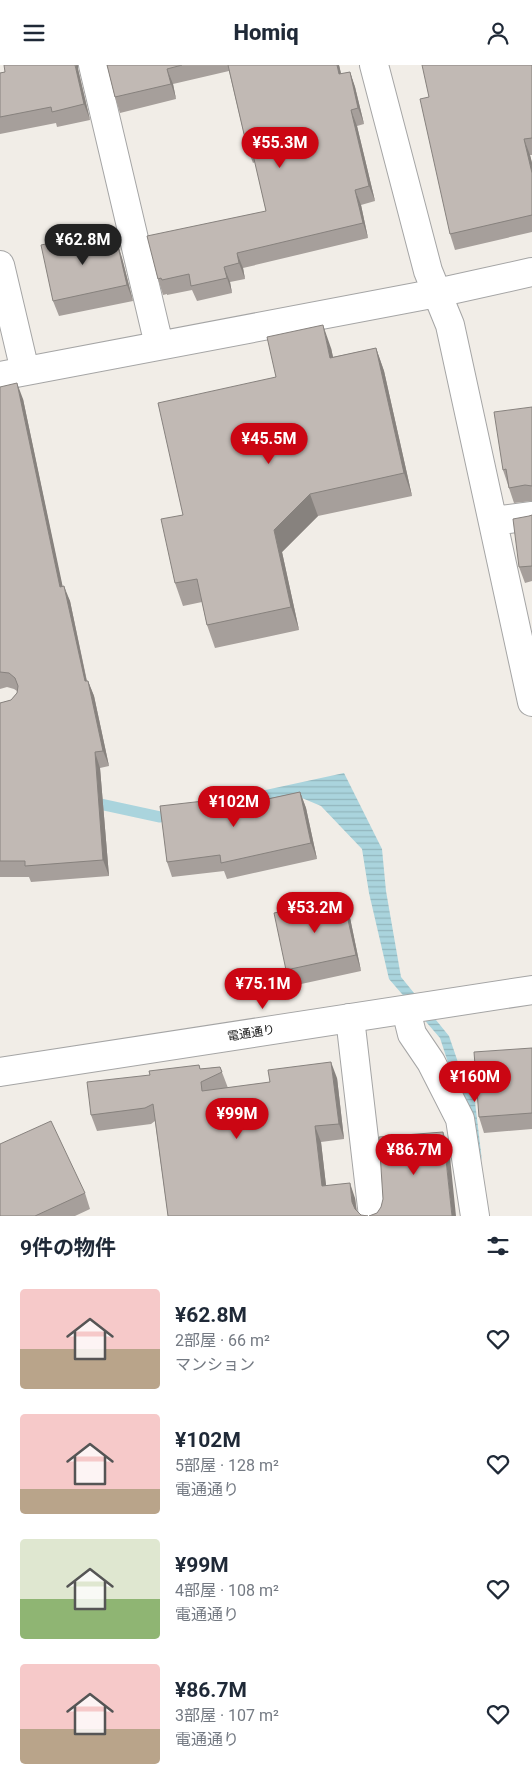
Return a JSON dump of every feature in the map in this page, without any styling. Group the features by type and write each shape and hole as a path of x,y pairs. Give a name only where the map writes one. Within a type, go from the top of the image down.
{"street":[{"path":"93,65 159,345"},
{"path":"374,65 428,271 450,325 532,702"},
{"path":"0,265 12,373 437,293 532,272"},
{"path":"493,521 532,516"},
{"name":"電通通り","path":"0,1072 532,990"},
{"path":"406,1010 412,1034 431,1062 460,1119 475,1216"},
{"path":"350,1018 373,1216"}],"water":[{"path":"344,773 382,849 386,891 401,977 449,1036 463,1077 475,1102 482,1161 467,1102 454,1081 440,1038 389,979 369,893 362,849 321,806 302,798 237,806 223,803 229,798"}],"building":[{"path":"4,65 75,65 84,104 52,112 51,107 0,117 0,73 5,72"},
{"path":"107,65 182,65 167,69 171,84 115,97"},
{"path":"228,65 337,65 339,74 350,72 358,108 351,110 369,186 355,190 363,223 237,253 239,263 224,267 227,278 191,286 189,274 162,280 161,278 158,279 147,236 266,211 251,146 247,147"},
{"path":"422,65 532,65 532,138 524,139 532,173 532,215 450,234 420,99 429,97"},
{"path":"108,231 111,243 117,242 127,285 53,301 41,245"},
{"path":"323,325 330,358 376,348 404,473 310,494 274,530 291,607 207,625 197,579 175,583 161,519 183,515 158,403 276,377 267,337"},
{"path":"17,383 60,587 64,586 85,681 88,681 103,751 95,752 103,860 25,866 25,861 0,861 0,703 11,700 17,693 18,686 15,678 9,673 0,672 0,387"},
{"path":"532,407 532,486 525,485 509,488 506,469 503,470 494,412"},
{"path":"532,515 532,566 519,567 513,519"},
{"path":"300,792 311,843 221,863 220,855 167,862 160,806 230,798 231,807"},
{"path":"343,898 356,955 286,970 274,913"},
{"path":"532,1048 532,1113 479,1117 474,1052"},
{"path":"331,1062 339,1124 315,1126 322,1186 350,1183 352,1202 355,1209 361,1215 368,1216 168,1216 153,1104 145,1108 91,1115 87,1082 150,1075 149,1071 199,1065 200,1069 220,1067 222,1072 201,1082 202,1091 270,1082 268,1070"},
{"path":"51,1121 85,1193 35,1216 0,1216 0,1144"},
{"path":"443,1132 452,1216 369,1216 377,1213 383,1199 379,1137"}],"waterway":[{"path":"89,805 100,804 160,817 176,813"}]}
